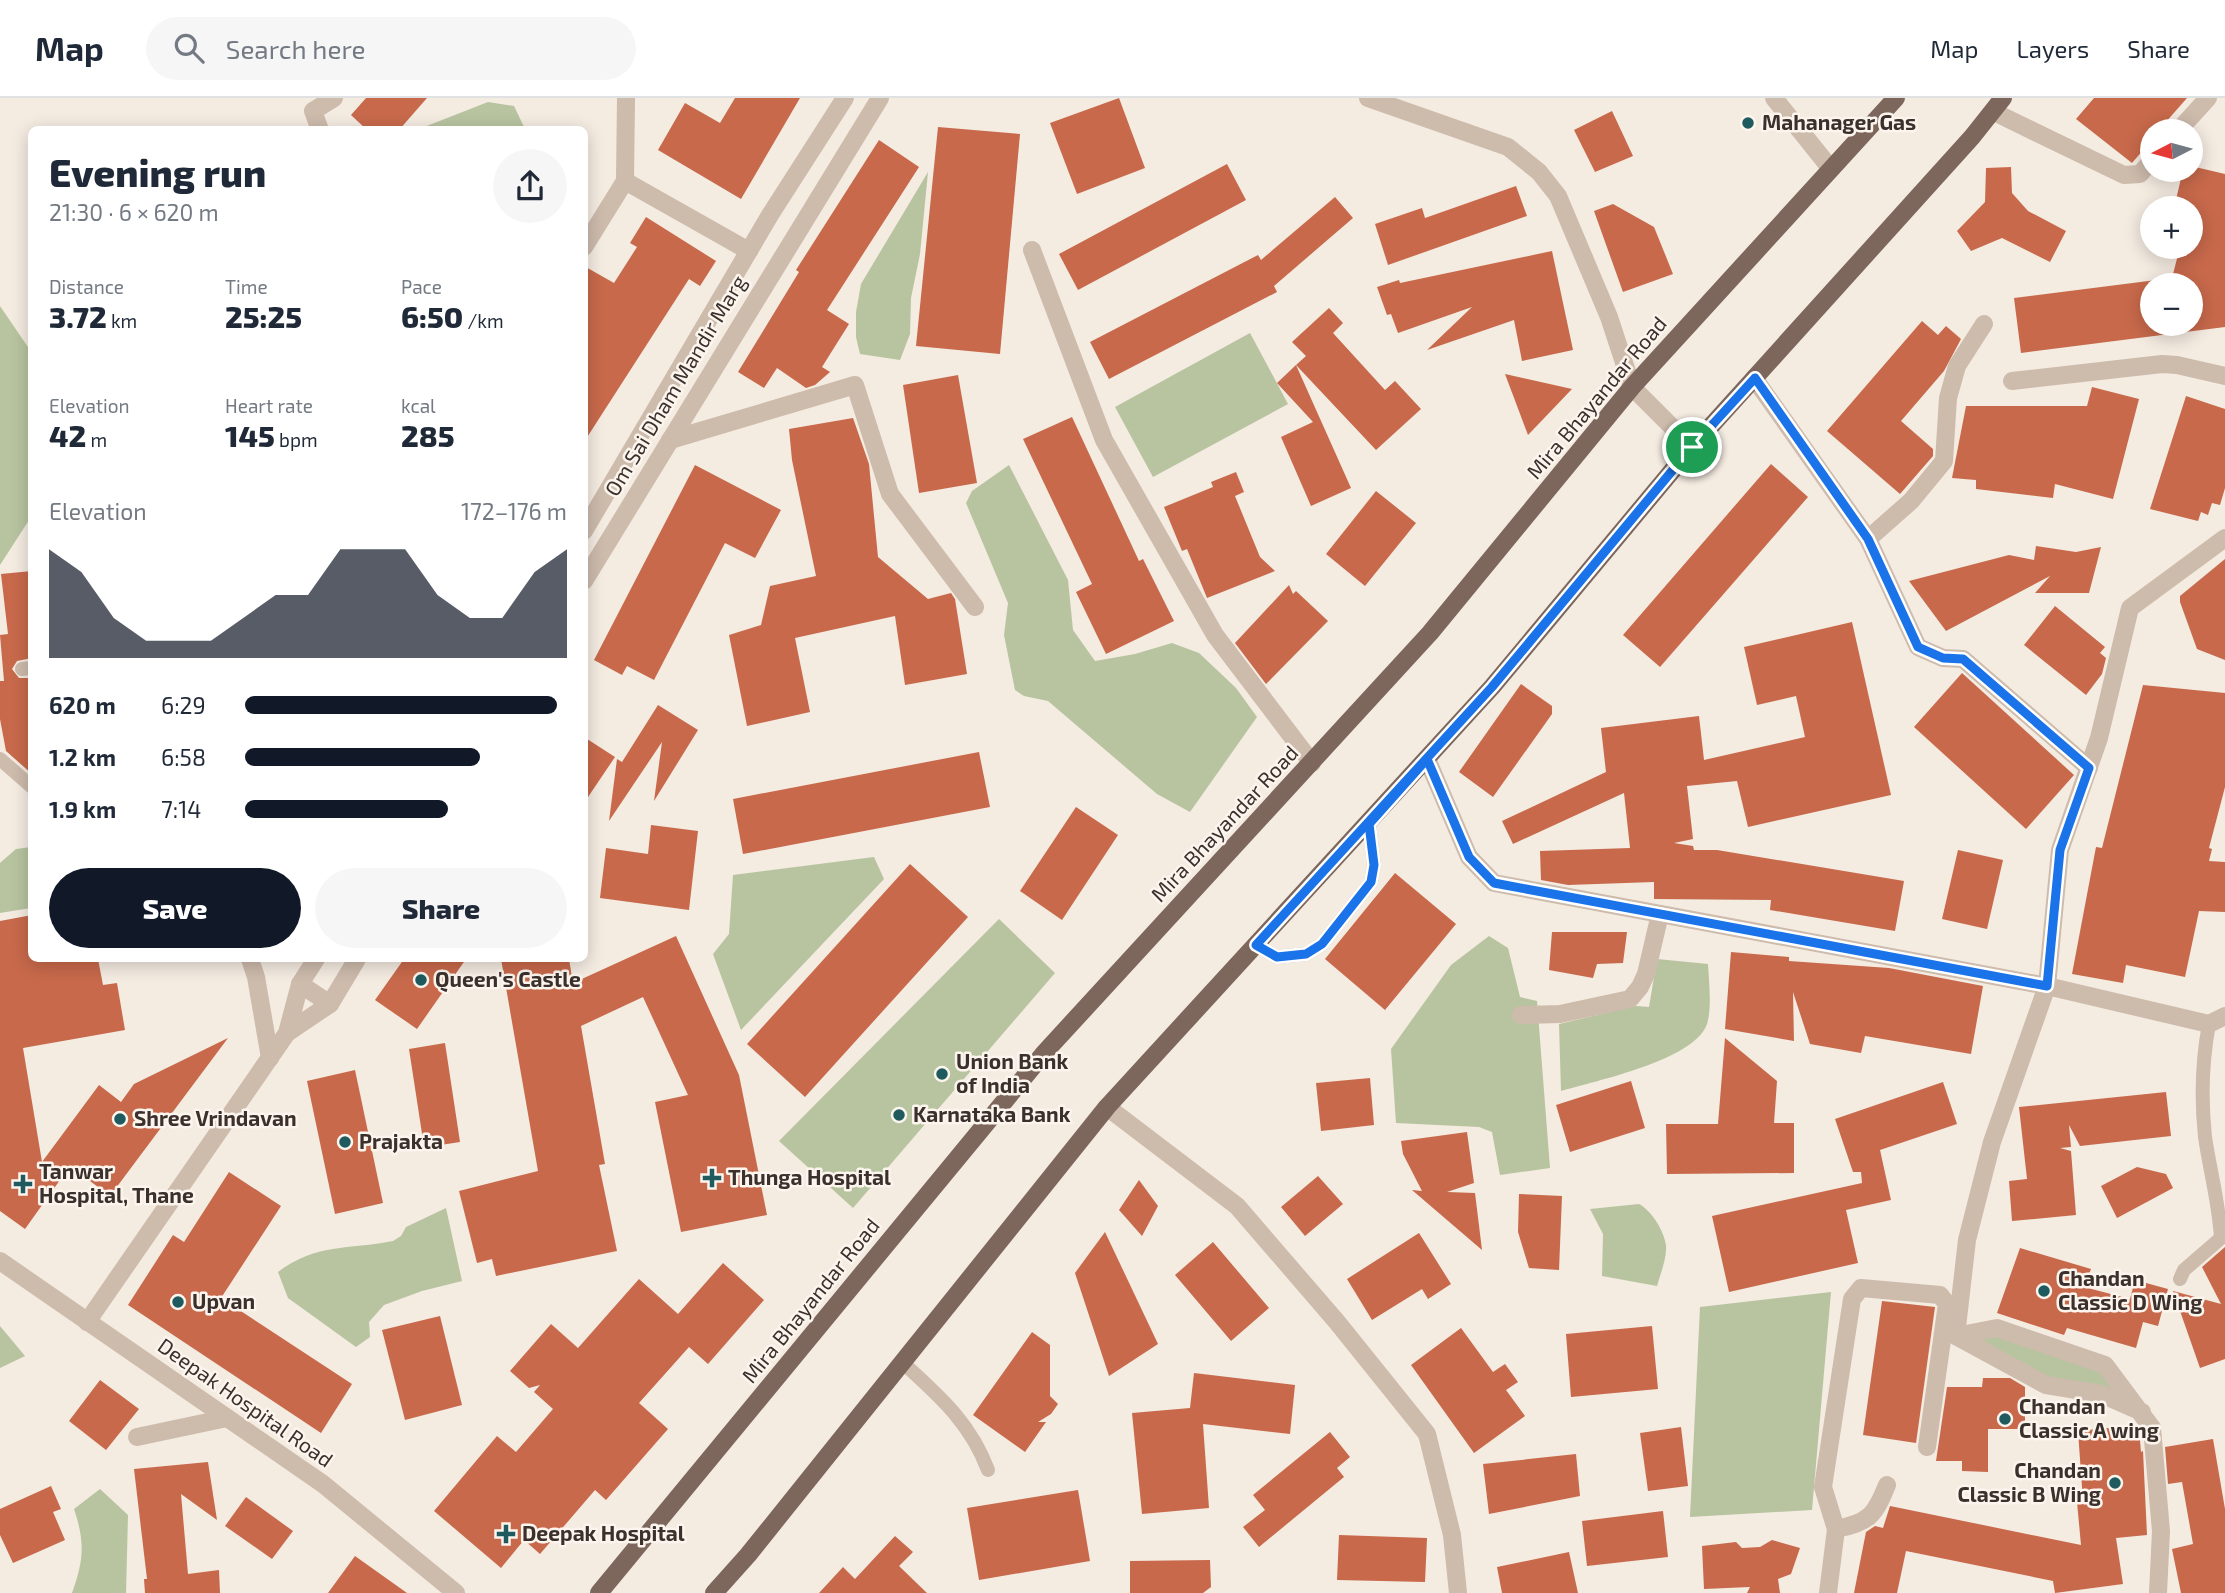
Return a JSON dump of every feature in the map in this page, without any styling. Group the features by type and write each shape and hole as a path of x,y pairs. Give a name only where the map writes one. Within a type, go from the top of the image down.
{"main road":[{"name":"Mira Bhayandar Road","path":"599,1593 1045,1052 1430,633 1632,387 1896,98"},
{"path":"714,1593 748,1555 1107,1107 1492,687 1692,447 1998,105"}],"street":[{"path":"319,126 313,111 334,98"},
{"path":"588,241 625,181 626,98"},
{"name":"Om Sai Dham Mandir Marg","path":"588,524 758,235 845,98"},
{"name":"Om Sai Dham Mandir Marg","path":"588,575 880,98"},
{"path":"1368,98 1508,147 1539,172 1558,196 1609,317 1632,387 1692,447"},
{"path":"1774,98 1831,169"},
{"path":"2189,119 2208,98"},
{"path":"1998,105 2124,175 2140,174"},
{"path":"625,181 749,251"},
{"path":"758,235 786,251"},
{"path":"1032,250 1104,440 1215,635 1312,763"},
{"path":"1868,539 1911,501 1944,461 1948,398 1957,366 1984,324"},
{"path":"2012,381 2162,364 2225,376"},
{"path":"1755,378 1868,539 1918,647 1943,658 1963,659 2089,768"},
{"path":"670,440 855,385 890,494 975,607"},
{"path":"1956,1336 1967,1240 1992,1142 2047,986 2060,850 2099,738 2130,608 2225,538"},
{"path":"1427,759 1469,857 1494,883 2217,1020"},
{"path":"1521,1015 1560,1014 1630,999 1646,974 1660,914"},
{"path":"251,962 257,977 270,1058"},
{"path":"87,1322 287,1033 300,984 314,962"},
{"path":"287,1033 330,1004 355,962"},
{"path":"300,984 330,1004"},
{"path":"1107,1107 1237,1206 1337,1322 1427,1434 1452,1535 1458,1593"},
{"name":"Deepak Hospital Road","path":"0,1261 323,1484 456,1593"},
{"path":"1828,1593 1836,1529 1823,1487 1852,1299 1861,1288 1927,1292 1940,1295 1947,1304 1927,1447"},
{"path":"1956,1336 1997,1328 2105,1365 2142,1412 2152,1427 2161,1531 2158,1593"},
{"path":"1956,1336 2046,1385 2101,1394 2142,1412"},
{"path":"137,1437 227,1418"},
{"path":"1836,1529 1857,1525 1876,1512 1887,1485"}],"lane":[{"path":"0,759 28,783"},
{"path":"1256,945 1277,957 1306,954 1322,944 1371,882 1374,865 1369,824"},
{"path":"2180,1279 2184,1270 2221,1238 2219,1202 2205,1137 2202,1060 2217,1020"},
{"path":"902,1362 954,1410 978,1445 988,1470"}],"green space":[{"path":"488,102 514,106 524,126 427,126"},
{"path":"928,172 920,254 911,298 910,334 900,360 860,354 856,337 856,312 861,284"},
{"path":"0,306 28,347 28,522 0,565"},
{"path":"1250,333 1288,404 1153,477 1115,407"},
{"path":"1009,465 1068,580 1073,630 1095,661 1135,654 1172,643 1199,653 1236,688 1257,717 1190,812 1157,794 1048,701 1024,696 1015,690 1004,635 1008,603 966,503 972,491"},
{"path":"28,847 28,908 0,913 0,863 16,849"},
{"path":"874,857 884,879 741,1030 713,954 729,934 733,875"},
{"path":"999,919 1055,973 853,1208 779,1141"},
{"path":"1489,936 1508,948 1520,997 1537,1001 1550,1168 1500,1175 1492,1132 1479,1127 1396,1123 1391,1049 1451,965"},
{"path":"1657,959 1708,964 1709,1017 1699,1037 1684,1048 1642,1067 1561,1091 1559,1024 1636,1006 1649,1007"},
{"path":"1639,1204 1653,1216 1665,1240 1665,1256 1657,1286 1602,1276 1603,1234 1590,1209"},
{"path":"446,1208 462,1281 422,1291 384,1305 369,1322 370,1337 356,1347 288,1298 278,1272 292,1263 319,1252 393,1241 401,1236 406,1227"},
{"path":"1831,1292 1812,1510 1690,1517 1700,1307"},
{"path":"0,1326 25,1356 0,1368"},
{"path":"1997,1328 2105,1365 2142,1412 2046,1385 1956,1336"},
{"path":"100,1489 128,1515 126,1593 72,1593 82,1551 74,1509"}],"building":[{"path":"366,98 427,98 402,126 363,126 351,115"},
{"path":"735,98 800,98 741,199 658,150 685,103 720,123"},
{"path":"1119,98 1145,168 1077,194 1050,123"},
{"path":"2094,98 2187,98 2169,119 2140,119 2140,154 2132,163 2076,119"},
{"path":"1612,111 1633,156 1595,172 1574,130"},
{"path":"938,127 1020,134 1000,354 916,346"},
{"path":"879,140 919,167 827,310 849,324 822,367 830,372 815,385 806,388 777,368 764,388 738,372 799,272 796,270"},
{"path":"1227,164 1246,200 1078,290 1059,254"},
{"path":"2011,167 2012,193 2028,211 2066,231 2050,262 2002,238 1971,251 1957,231 1985,202 1986,168"},
{"path":"2203,169 2225,174 2225,327 2203,330 2203,273 2173,273 2177,259 2203,259 2203,196 2177,196 2180,182 2203,182"},
{"path":"1516,186 1527,216 1388,265 1375,224 1422,208 1425,218"},
{"path":"1335,197 1353,218 1274,286 1277,292 1109,379 1090,342 1258,255 1261,260"},
{"path":"1613,204 1654,227 1673,274 1623,292 1594,211"},
{"path":"646,217 716,261 700,286 689,279 588,436 588,268 614,283 637,247 630,243"},
{"path":"1552,251 1573,350 1522,361 1514,320 1427,350 1472,307 1398,333 1391,314 1387,315 1377,287 1399,280 1400,283"},
{"path":"2140,282 2140,336 2154,336 2021,353 2014,298"},
{"path":"1329,308 1343,323 1333,333 1385,390 1395,381 1421,409 1376,450 1296,365 1306,356 1292,342"},
{"path":"1922,321 1938,335 1946,326 1961,339 1944,371 1901,421 1933,449 1933,456 1900,494 1827,431"},
{"path":"1296,365 1351,488 1311,506 1281,437 1313,422 1277,383"},
{"path":"1505,374 1572,389 1528,435"},
{"path":"958,375 977,483 919,493 903,385"},
{"path":"2092,387 2139,399 2113,499 2055,484 2053,498 1976,489 1976,480 1952,478 1966,406 2087,406"},
{"path":"2186,396 2225,409 2225,488 2220,505 2212,503 2208,515 2201,512 2198,521 2150,509"},
{"path":"1072,417 1139,561 1143,559 1174,621 1106,654 1076,592 1092,584 1023,439"},
{"path":"853,418 869,464 878,557 928,599 951,593 955,599 967,674 905,685 895,616 795,638 810,712 747,726 729,635 761,625 770,586 816,576 792,460 789,429"},
{"path":"1771,464 1808,497 1660,667 1623,635"},
{"path":"695,465 781,510 755,558 725,543 654,680 627,666 622,675 594,660"},
{"path":"1236,472 1244,492 1235,496 1260,557 1275,571 1207,598 1187,549 1182,551 1164,507 1213,487 1211,482"},
{"path":"1376,491 1416,523 1365,586 1326,554"},
{"path":"2036,546 2076,552 2101,547 2089,593 2035,593 2050,576 1946,631 1909,581 2009,555 2034,560"},
{"path":"2225,559 2225,660 2197,649 2180,596"},
{"path":"28,571 28,659 17,661 12,669 19,678 28,678 28,770 6,751 0,719 0,681 4,681 0,635 8,634 1,574"},
{"path":"1289,585 1293,594 1296,591 1328,621 1266,684 1235,643"},
{"path":"2055,606 2105,647 2100,653 2106,658 2102,674 2086,695 2024,645"},
{"path":"1852,622 1891,795 1748,827 1737,781 1687,786 1693,839 1674,843 1693,846 1694,850 1717,850 1904,881 1895,931 1770,910 1771,900 1654,899 1654,882 1568,885 1541,880 1540,851 1630,848 1624,793 1513,844 1502,821 1606,772 1601,728 1699,716 1704,760 1805,737 1796,696 1757,705 1744,647"},
{"path":"1962,673 2074,775 2026,829 1914,727"},
{"path":"1521,684 1552,706 1552,714 1493,797 1459,772"},
{"path":"2143,685 2225,693 2225,787 2209,848 2212,849 2209,861 2225,862 2225,912 2199,911 2185,977 2126,965 2123,983 2072,974 2096,847 2102,848"},
{"path":"658,705 698,730 654,801 662,742 609,821 617,759 622,762"},
{"path":"588,740 615,757 588,797"},
{"path":"979,752 990,807 743,854 733,799"},
{"path":"1076,807 1118,835 1062,920 1020,891"},
{"path":"651,825 698,831 689,910 600,898 606,848 648,854"},
{"path":"1958,850 2003,860 1987,929 1942,919"},
{"path":"910,864 968,917 805,1097 747,1044"},
{"path":"1395,873 1456,924 1385,1010 1325,959"},
{"path":"28,916 28,962 99,962 103,985 117,983 125,1030 23,1048 42,1162 99,1085 121,1102 134,1084 228,1038 110,1196 70,1166 25,1229 0,1211 0,921"},
{"path":"1552,932 1627,932 1623,963 1597,964 1593,978 1549,970"},
{"path":"676,936 739,1075 767,1215 681,1232 655,1102 688,1095 643,997 581,1026 605,1164 599,1165 617,1251 496,1276 492,1259 477,1263 459,1191 538,1171 502,962 570,962 573,983"},
{"path":"1731,952 1789,957 1789,961 1889,968 1983,986 1971,1054 1865,1036 1861,1053 1810,1044 1793,992 1794,1041 1725,1029"},
{"name":"Queen's Castle","path":"402,962 464,962 417,1029 375,1000"},
{"path":"1725,1038 1777,1081 1774,1123 1794,1123 1794,1173 1667,1174 1666,1124 1718,1124"},
{"path":"445,1043 460,1142 434,1146 433,1138 423,1140 409,1049"},
{"name":"Prajakta","path":"355,1070 383,1203 335,1214 307,1081"},
{"path":"1370,1078 1374,1125 1321,1131 1316,1083"},
{"path":"1631,1081 1645,1128 1570,1152 1556,1105"},
{"path":"1943,1082 1957,1124 1880,1150 1891,1200 1846,1210 1858,1263 1729,1292 1712,1216 1862,1183 1861,1172 1853,1172 1835,1119"},
{"path":"2166,1092 2171,1136 2080,1146 2069,1125 2071,1147 2060,1148 2071,1151 2076,1215 2012,1221 2009,1181 2027,1179 2019,1107"},
{"path":"1467,1132 1474,1183 1447,1192 1475,1193 1482,1250 1412,1190 1422,1191 1403,1154 1401,1141"},
{"path":"2137,1167 2166,1174 2173,1188 2117,1218 2101,1186"},
{"name":"Upvan","path":"229,1172 281,1206 221,1298 352,1384 321,1433 128,1305 173,1235 184,1242"},
{"path":"1318,1176 1343,1204 1305,1236 1281,1207"},
{"path":"1139,1180 1158,1206 1142,1236 1119,1210"},
{"path":"1519,1194 1562,1196 1559,1270 1529,1268 1518,1232"},
{"path":"1105,1232 1158,1344 1109,1376 1075,1273"},
{"path":"1419,1233 1451,1284 1428,1299 1422,1289 1372,1320 1347,1279"},
{"path":"1213,1242 1269,1308 1231,1341 1175,1275"},
{"path":"2225,1247 2225,1359 2200,1368 2173,1291 2221,1304 2202,1267"},
{"path":"2020,1248 2091,1269 2084,1287 2130,1299 2135,1280 2168,1289 2158,1326 2143,1322 2136,1348 2067,1328 2064,1335 1997,1313"},
{"path":"723,1263 764,1300 708,1364 689,1347 639,1403 668,1429 606,1500 595,1490 540,1554 524,1540 501,1568 434,1511 497,1436 516,1452 553,1409 534,1392 540,1385 529,1388 510,1371 551,1324 578,1348 639,1279 678,1314"},
{"path":"1882,1301 1935,1307 1916,1443 1863,1435"},
{"path":"440,1316 462,1405 405,1420 382,1330"},
{"path":"1652,1326 1658,1389 1571,1397 1566,1334"},
{"path":"1461,1328 1493,1372 1505,1364 1518,1382 1506,1390 1525,1416 1474,1453 1411,1365"},
{"path":"1032,1332 1050,1345 1050,1396 1058,1404 1051,1414 1038,1422 1046,1422 1025,1452 973,1415"},
{"path":"1194,1373 1295,1385 1290,1434 1203,1424 1209,1508 1142,1514 1132,1413 1190,1408"},
{"name":"Chandan Classic A wing","path":"1983,1378 2010,1378 2025,1387 2025,1429 1988,1429 1988,1472 1962,1471 1962,1461 1936,1461 1947,1387 1982,1387"},
{"path":"100,1380 139,1409 106,1450 69,1421"},
{"path":"2136,1425 2139,1429 2141,1452 2143,1451 2147,1535 2116,1538 2123,1584 2055,1593 2053,1581 1906,1551 1897,1593 1854,1593 1866,1532 1875,1526 1883,1528 1890,1506 2081,1545 2077,1502 2083,1501 2078,1431"},
{"path":"1681,1427 1688,1486 1648,1491 1640,1433"},
{"path":"1330,1432 1350,1457 1337,1468 1344,1477 1259,1547 1243,1527 1265,1510 1253,1495"},
{"path":"2213,1439 2225,1509 2225,1593 2181,1593 2172,1549 2193,1544 2182,1482 2168,1484 2165,1447"},
{"path":"1576,1454 1580,1496 1489,1514 1483,1464"},
{"path":"208,1462 217,1520 181,1494 188,1574 219,1570 220,1593 145,1593 144,1579 147,1579 134,1469"},
{"path":"51,1486 61,1509 53,1512 65,1540 13,1563 0,1535 0,1509"},
{"path":"1078,1490 1090,1561 979,1580 967,1508"},
{"path":"246,1497 293,1531 272,1559 225,1526"},
{"path":"1663,1511 1668,1557 1587,1566 1582,1521"},
{"path":"1339,1535 1427,1538 1425,1582 1337,1580"},
{"path":"895,1536 913,1552 899,1566 927,1593 819,1593 843,1567 855,1579"},
{"path":"1772,1540 1800,1548 1791,1574 1778,1579 1780,1593 1747,1593 1750,1587 1704,1589 1702,1546 1736,1542 1742,1548 1760,1547"},
{"path":"1569,1552 1578,1593 1502,1593 1497,1567"},
{"path":"355,1556 407,1593 328,1593"},
{"path":"1210,1560 1211,1587 1203,1593 1130,1593 1130,1561"}],"place":[{"name":"Mahanager Gas","path":"1748,123"},
{"name":"Queen's Castle","path":"421,980"},
{"name":"Union Bank of India","path":"942,1074"},
{"name":"Karnataka Bank","path":"899,1115"},
{"name":"Shree Vrindavan","path":"120,1119"},
{"name":"Prajakta","path":"345,1142"},
{"name":"Thunga Hospital","path":"712,1178"},
{"name":"Tanwar Hospital, Thane","path":"23,1184"},
{"name":"Chandan Classic D Wing","path":"2044,1291"},
{"name":"Upvan","path":"178,1302"},
{"name":"Chandan Classic A wing","path":"2005,1419"},
{"name":"Chandan Classic B Wing","path":"2115,1483"},
{"name":"Deepak Hospital","path":"506,1534"}],"route":[{"path":"1755,378 1868,539 1918,647 1943,658 1963,659 2089,768 2060,850 2047,986 1494,883 1469,857 1427,759 1369,824 1374,865 1371,882 1322,944 1306,954 1277,957 1256,945 1492,687 1692,447 1755,378"}]}
